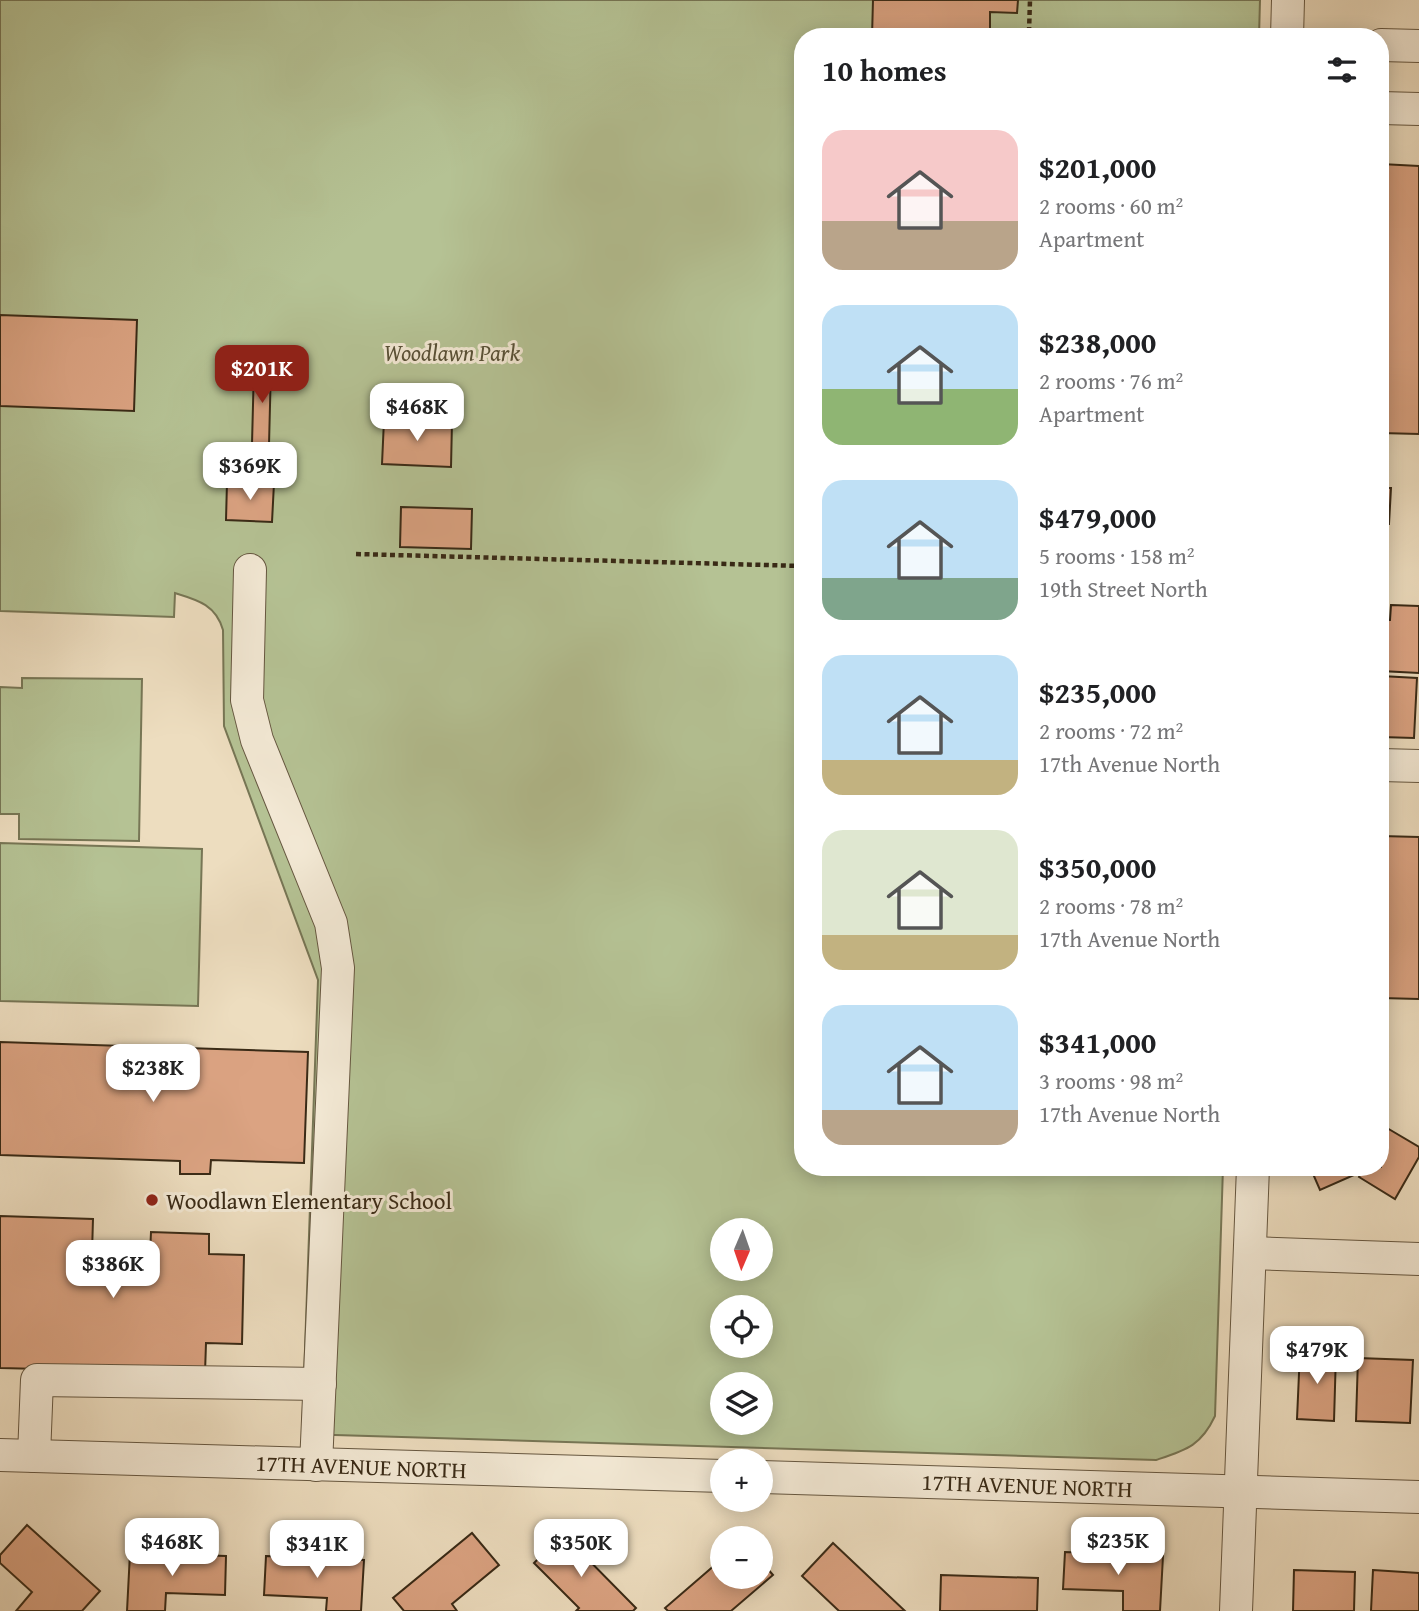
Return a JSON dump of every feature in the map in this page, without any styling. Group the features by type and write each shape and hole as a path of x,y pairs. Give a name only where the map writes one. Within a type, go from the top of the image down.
{"street":[{"path":"1287,28 1288,0"},
{"path":"1389,45 1419,46"},
{"path":"1389,108 1419,109"},
{"path":"250,570 247,700 257,740 331,923 338,968 316,1465"},
{"path":"1389,765 1419,766"},
{"path":"1236,1611 1253,1176"},
{"path":"1250,1253 1419,1259"},
{"path":"34,1456 37,1380 320,1384"},
{"name":"17TH AVENUE NORTH","path":"0,1455 710,1476"},
{"name":"17TH AVENUE NORTH","path":"773,1477 1419,1497"}],"path":[{"path":"1029,28 1030,0"},
{"path":"356,554 794,566"}],"green space":[{"name":"Woodlawn Park","path":"0,0 1260,0 1259,28 794,28 794,1176 1223,1176 1215,1416 1204,1434 1191,1446 1156,1460 302,1434 318,980 224,726 223,630 211,609 175,593 174,617 0,611"},
{"path":"22,678 142,679 139,841 19,839 19,814 0,814 0,687 22,688"},
{"path":"0,843 202,849 198,1006 0,1001"}],"building":[{"path":"873,0 1018,0 1017,13 990,12 990,28 872,28"},
{"path":"1389,164 1419,166 1419,434 1389,433"},
{"path":"0,315 137,320 134,411 0,406"},
{"path":"254,366 271,366 269,445 252,444"},
{"path":"384,420 452,422 451,467 382,464"},
{"path":"227,482 274,483 272,522 226,520"},
{"path":"1389,488 1391,488 1389,524"},
{"path":"401,507 472,509 471,549 400,547"},
{"path":"1391,605 1419,606 1419,673 1389,671"},
{"path":"1389,676 1417,678 1414,738 1389,737"},
{"path":"1389,836 1419,837 1419,999 1389,998"},
{"path":"0,1042 308,1052 304,1163 211,1160 210,1174 180,1174 180,1161 0,1155"},
{"path":"1389,1129 1419,1147 1419,1157 1395,1199 1359,1177 1389,1176"},
{"path":"1314,1176 1352,1176 1320,1190"},
{"path":"0,1216 93,1219 92,1253 150,1254 151,1232 209,1234 209,1254 244,1255 242,1344 206,1343 205,1373 0,1368"},
{"path":"1300,1351 1336,1353 1334,1421 1297,1419"},
{"path":"1358,1358 1413,1360 1410,1423 1356,1421"},
{"path":"27,1525 100,1591 82,1611 16,1611 32,1592 0,1563 0,1555"},
{"path":"472,1533 499,1565 452,1604 457,1611 404,1611 393,1598"},
{"path":"563,1534 636,1608 633,1611 576,1611 579,1608 534,1563"},
{"path":"833,1543 905,1611 839,1611 802,1576"},
{"path":"1065,1552 1163,1556 1160,1611 1123,1611 1123,1591 1063,1589"},
{"path":"130,1553 226,1556 225,1595 166,1593 165,1611 127,1611"},
{"path":"266,1556 364,1560 361,1611 326,1611 327,1598 264,1595"},
{"path":"710,1569 710,1589 757,1589 731,1611 668,1611 665,1608"},
{"path":"1294,1570 1355,1572 1354,1611 1293,1611"},
{"path":"1373,1570 1419,1573 1419,1611 1371,1611"},
{"path":"941,1575 1038,1578 1037,1611 940,1611"}],"place":[{"name":"Woodlawn Elementary School","path":"152,1200"}]}
